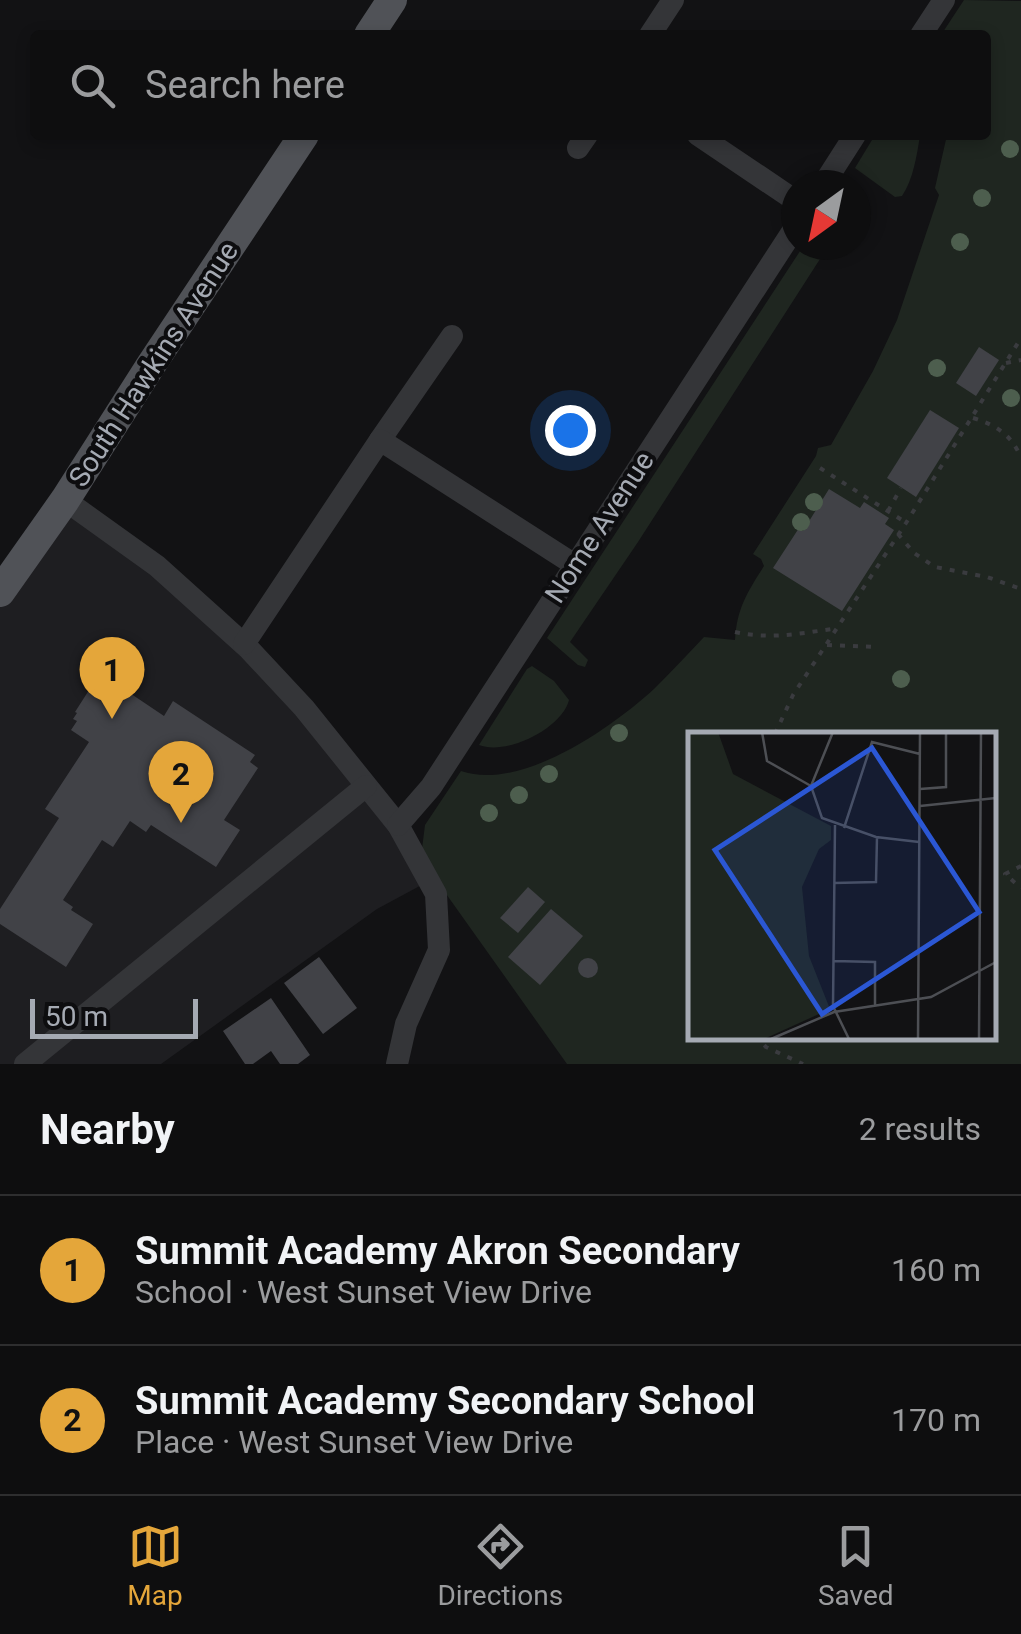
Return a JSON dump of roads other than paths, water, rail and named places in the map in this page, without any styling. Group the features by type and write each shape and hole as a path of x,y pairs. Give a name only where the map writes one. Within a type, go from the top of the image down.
{"main road":[{"path":"373,30 392,0"},
{"name":"South Hawkins Avenue","path":"0,592 65,500 301,140"}],"street":[{"path":"653,30 673,0"},
{"path":"924,30 944,0"},
{"path":"705,140 781,191"},
{"path":"833,170 852,140"},
{"name":"Nome Avenue","path":"398,825 431,788 781,249"},
{"path":"244,644 452,336"},
{"path":"380,440 575,565"},
{"path":"65,500 157,566 244,644 304,708 398,825 436,894 439,950 406,1024 397,1064"},
{"path":"25,1064 366,786"}],"place":[{"name":"Summit Academy Akron Secondary","path":"112,719"},
{"name":"Summit Academy Secondary School","path":"181,823"}]}
